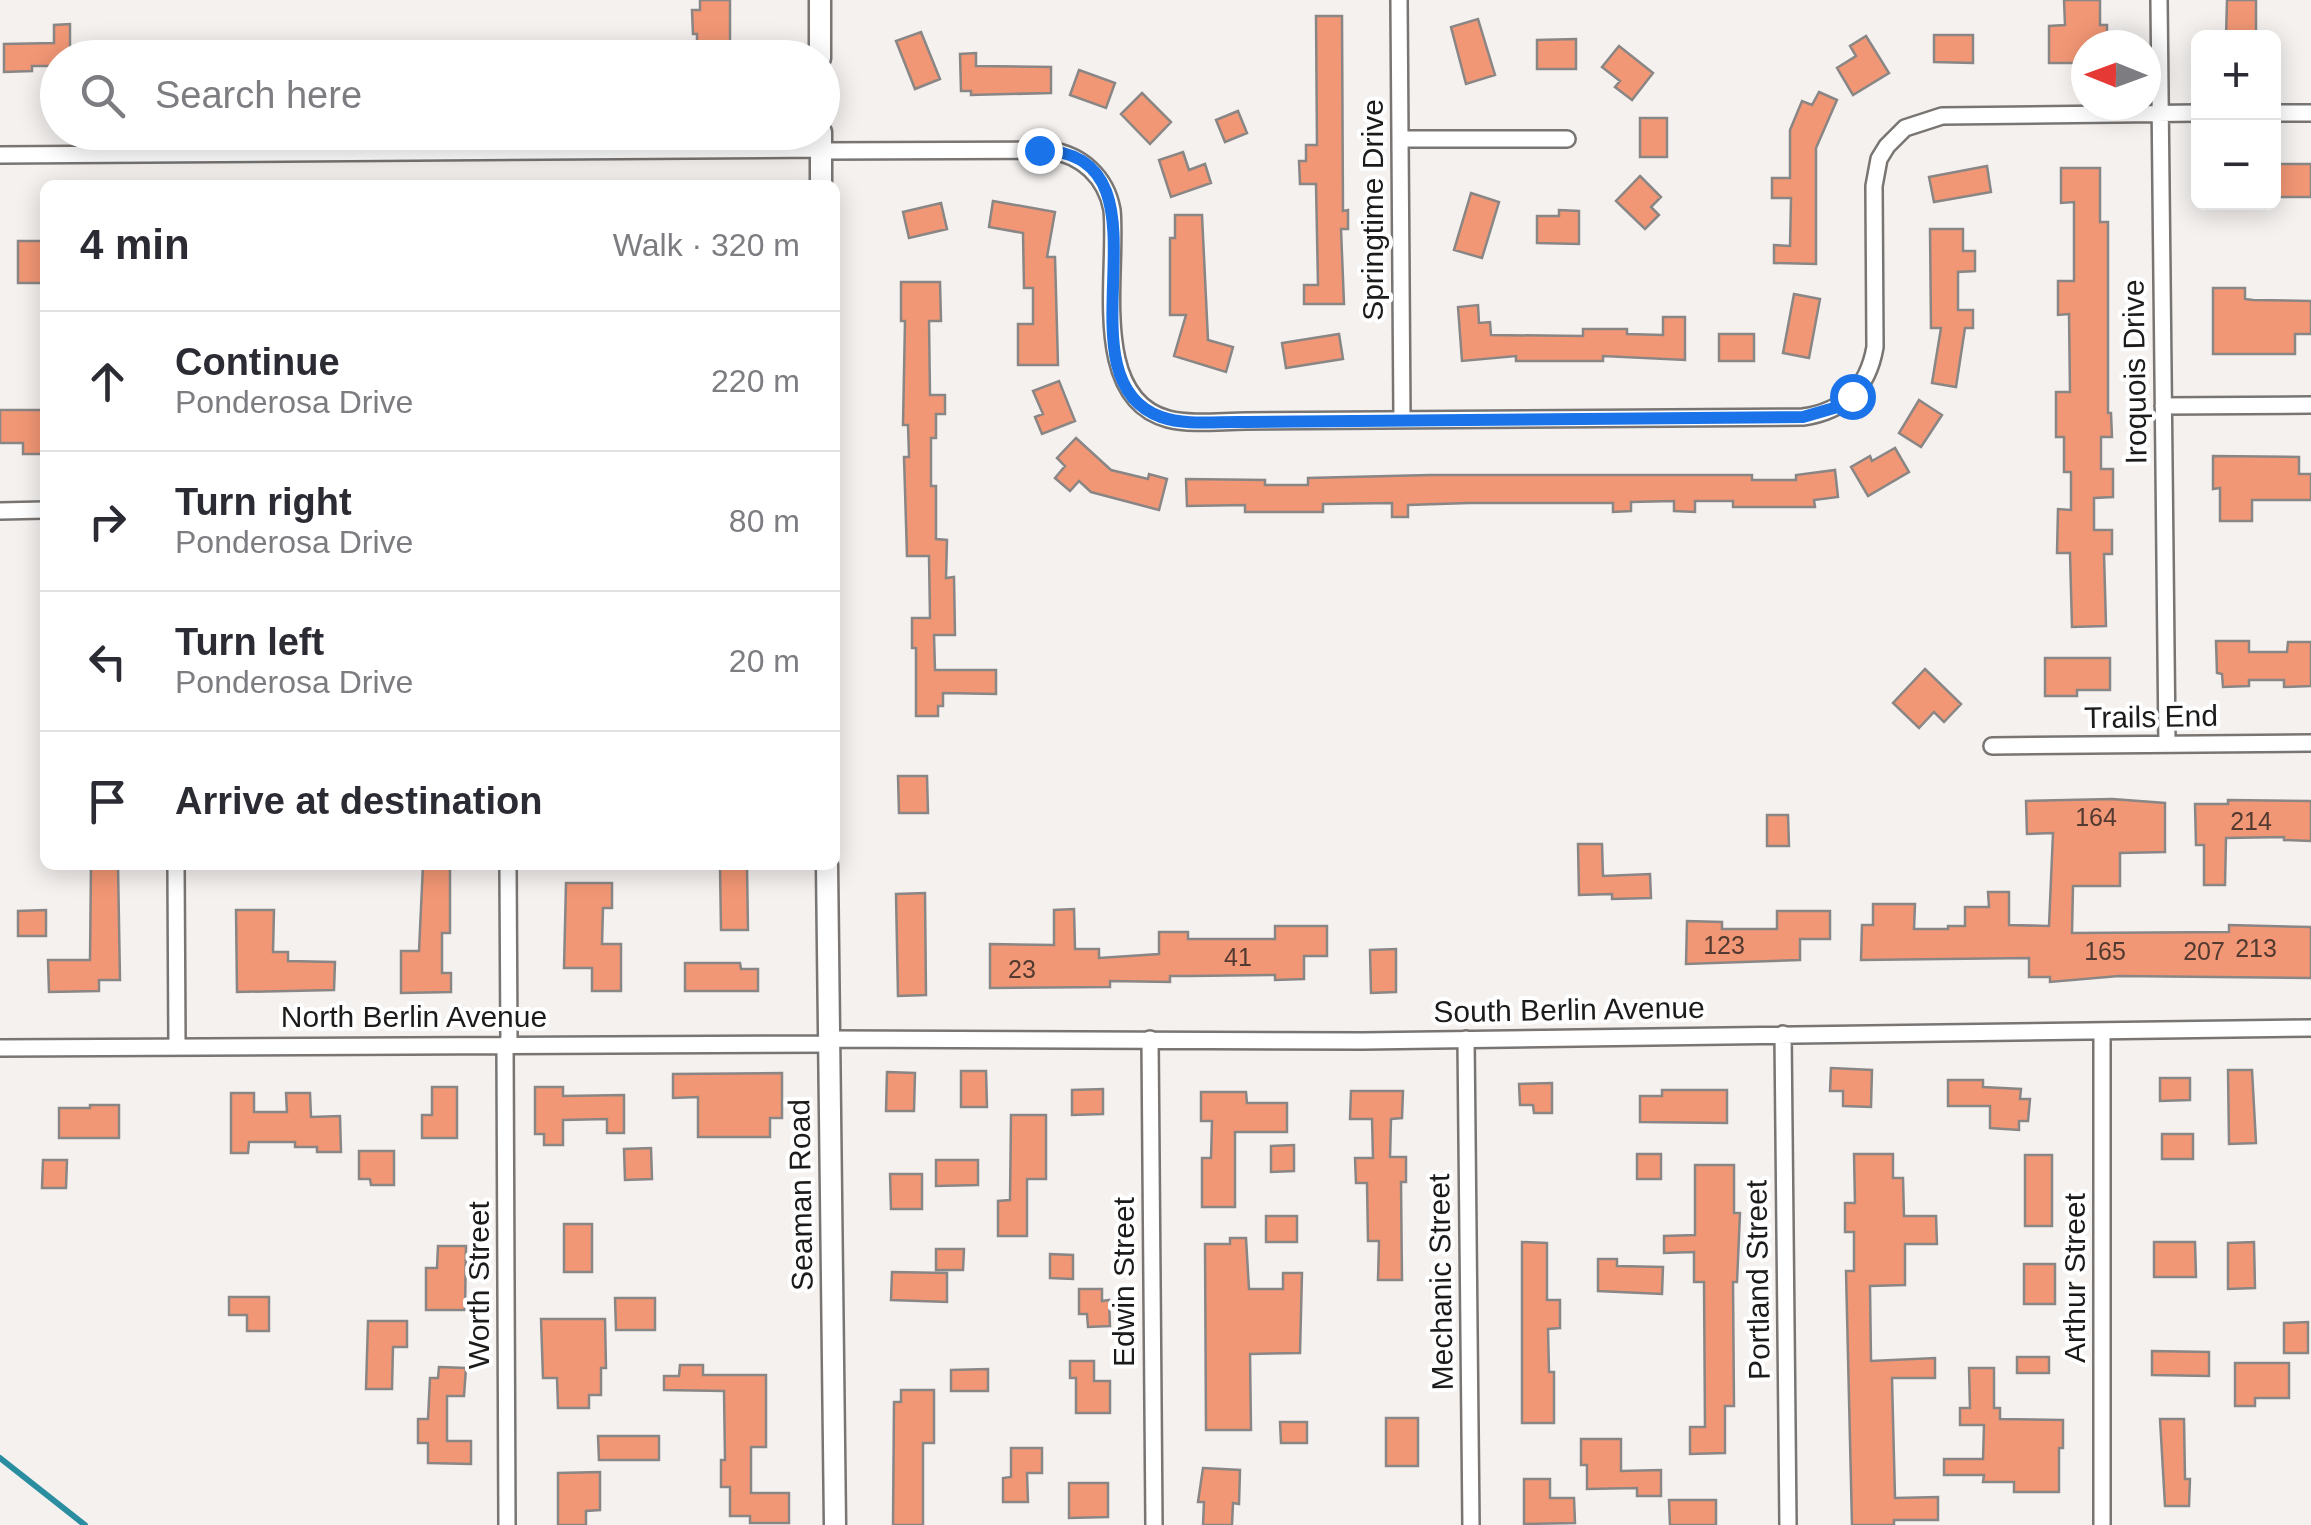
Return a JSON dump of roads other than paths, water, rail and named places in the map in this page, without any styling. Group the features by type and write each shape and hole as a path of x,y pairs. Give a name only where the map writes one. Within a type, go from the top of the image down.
{"street":[{"path":"820,0 820,40"},
{"name":"Springtime Drive","path":"1400,0 1402,420"},
{"name":"Iroquois Drive","path":"2159,0 2160,30"},
{"path":"2281,113 2311,112"},
{"path":"2161,114 2191,113"},
{"name":"Iroquois Drive","path":"2161,114 2167,744"},
{"path":"840,145 1039,150 1073,156 1100,179 1110,201 1114,354 1122,381 1140,405 1163,418 1178,421 1803,417 1834,408 1857,392 1872,362 1874,186 1878,159 1896,136 1919,121 1942,116 2071,115"},
{"path":"1400,139 1567,139"},
{"path":"0,155 373,150"},
{"path":"821,150 821,180"},
{"path":"2162,406 2311,405"},
{"path":"0,511 40,510"},
{"name":"Trails End","path":"1992,746 2311,743"},
{"path":"176,870 177,1046"},
{"name":"Worth Street","path":"506,1525 508,870"},
{"name":"Seaman Road","path":"827,870 835,1525"},
{"name":"South Berlin Avenue","path":"829,1041 1466,1039 2311,1028"},
{"name":"Arthur Street","path":"2102,1031 2102,1525"},
{"name":"Portland Street","path":"1783,1034 1788,1525"},
{"name":"Edwin Street","path":"1150,1039 1154,1525"},
{"name":"Mechanic Street","path":"1466,1039 1472,1525"},
{"name":"North Berlin Avenue","path":"0,1048 829,1041"}],"waterway":[{"path":"0,1458 85,1525"}]}
